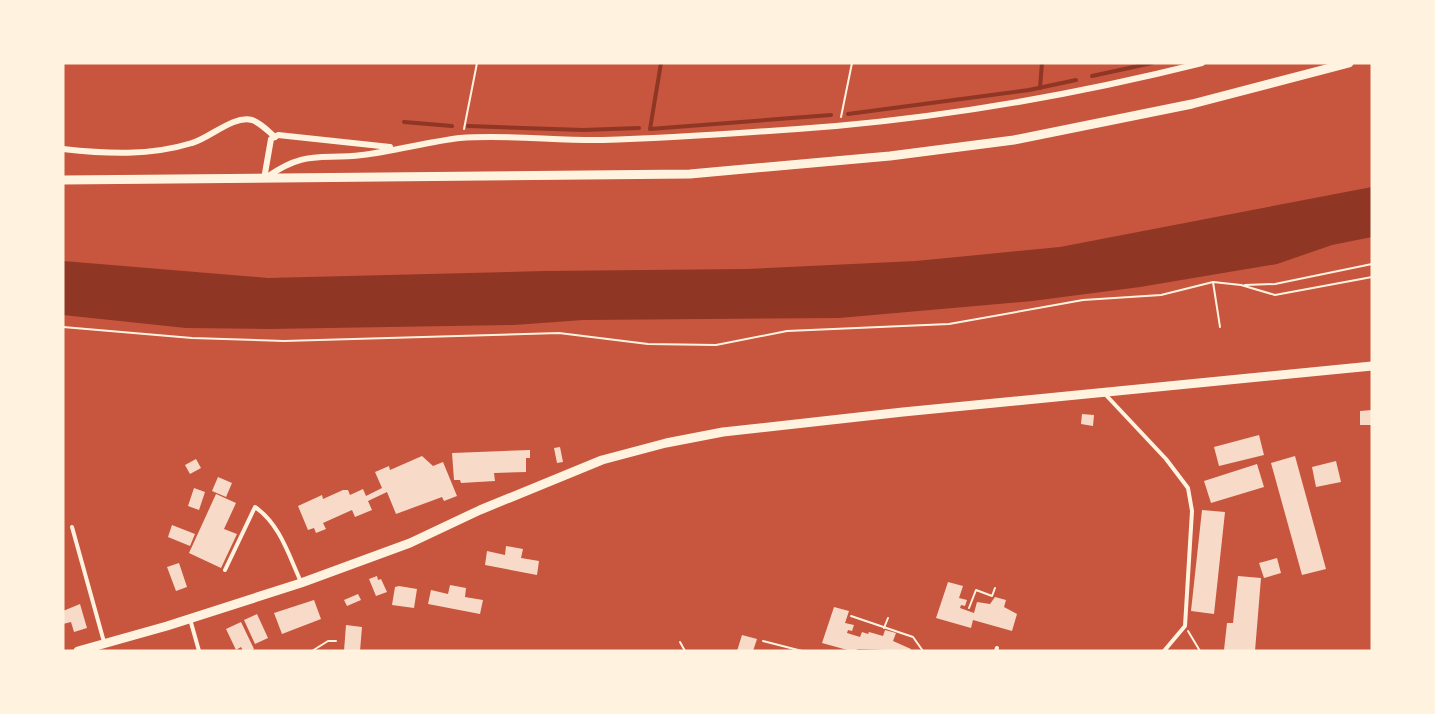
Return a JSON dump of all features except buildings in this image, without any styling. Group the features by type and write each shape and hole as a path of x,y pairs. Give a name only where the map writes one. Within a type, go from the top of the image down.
{"main road":[{"path":"63,180 690,174 890,156 1036,136 1192,104 1345,63"},
{"path":"78,651 301,583 410,543 480,510 602,460 666,443 734,431 1372,366"}],"street":[{"path":"264,179 287,163 302,157 363,155 462,138 602,140 710,136 840,125 1010,104 1137,79 1202,63"},
{"path":"63,149 103,154 160,152 195,142 238,121 252,120 275,137"},
{"path":"264,179 271,139 278,135 368,146 400,147"}],"lane":[{"path":"1104,392 1166,459 1188,488 1192,511 1185,626 1164,651"},
{"path":"225,570 255,507 267,515 301,583"},
{"path":"72,527 105,642"},
{"path":"189,618 199,651"}],"path":[{"path":"462,138 477,63"},
{"path":"840,125 852,63"},
{"path":"63,327 192,338 284,341 559,333 648,344 716,345 787,331 949,324 1083,300 1161,295 1213,282 1241,285 1275,284 1372,264"},
{"path":"1241,285 1275,295 1372,277"},
{"path":"1213,282 1220,327"},
{"path":"969,608 976,590 992,596 995,588"},
{"path":"851,616 913,637 923,651"},
{"path":"884,628 888,618"},
{"path":"1185,626 1200,651"},
{"path":"312,651 328,641 336,641"},
{"path":"763,641 802,651"},
{"path":"680,642 686,651"}],"shaded area":[{"path":"1372,187 1372,237 1332,245 1277,264 1140,287 1032,301 839,318 583,320 514,325 267,329 186,328 63,315 63,261 268,278 747,269 916,261 1060,247"}],"waterway":[{"path":"661,63 650,129 831,115"},
{"path":"1040,88 1042,63"},
{"path":"1092,76 1152,63"},
{"path":"848,114 1029,90 1076,80"},
{"path":"404,122 452,126"},
{"path":"468,126 583,130 639,128"}]}
